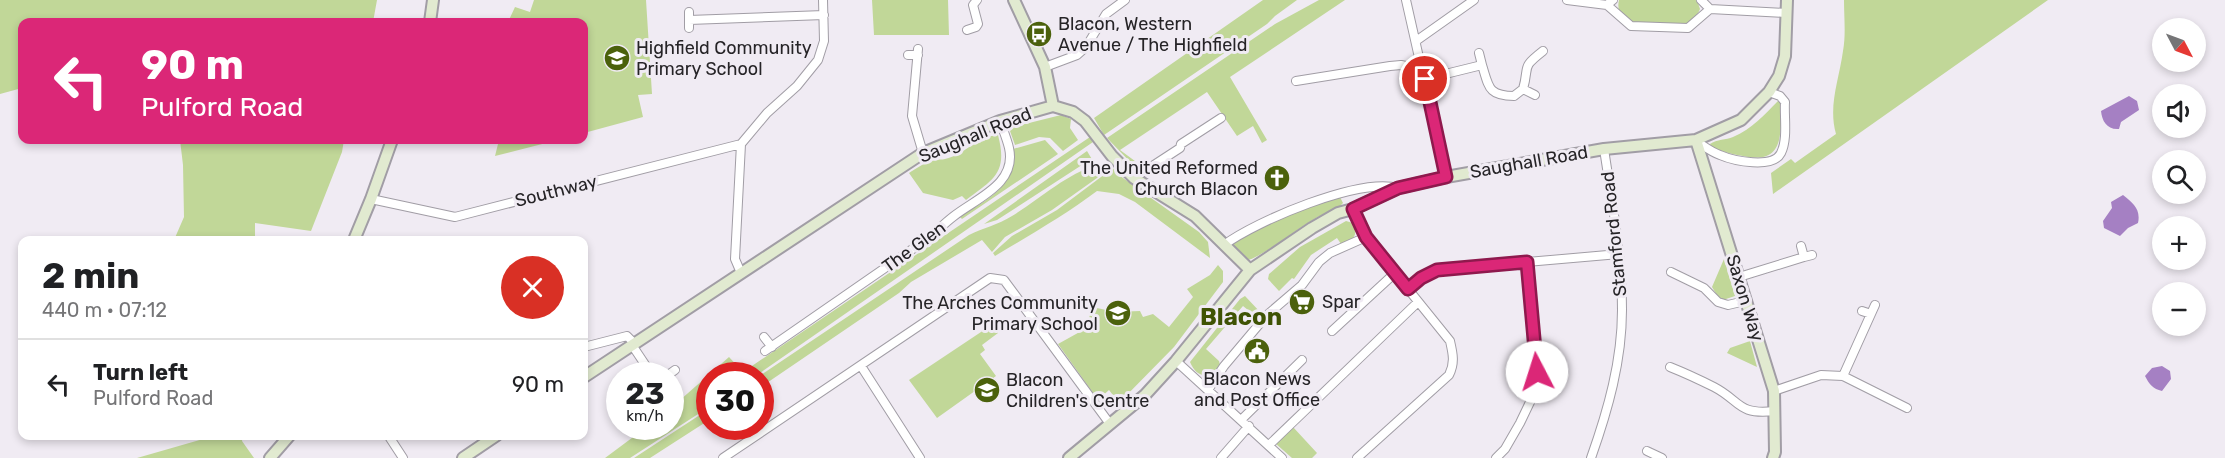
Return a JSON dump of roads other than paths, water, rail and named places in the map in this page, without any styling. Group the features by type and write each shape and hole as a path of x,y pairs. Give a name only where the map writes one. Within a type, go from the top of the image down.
{"street":[{"path":"431,18 433,0"},
{"path":"741,273 735,260 741,144 767,113 797,86 818,60 824,40 823,0"},
{"path":"967,30 978,24 973,5 977,0"},
{"path":"1014,0 1045,67 1053,106"},
{"path":"1045,67 1077,55 1086,47 1106,14 1125,0"},
{"path":"1406,0 1446,177"},
{"path":"1416,40 1474,0"},
{"path":"1567,0 1610,2 1631,26 1688,28 1710,9"},
{"path":"1701,0 1710,9 1786,13"},
{"name":"Saughall Road","path":"588,374 923,153 1000,121 1053,106 1073,112 1085,121 1112,156 1134,177 1195,216 1250,270 1338,213 1353,209 1398,188 1446,177 1604,149 1696,140 1741,120 1770,92 1779,76 1785,56 1787,0"},
{"path":"689,20 824,15"},
{"path":"908,55 918,52 912,116 923,153"},
{"path":"1479,53 1489,89 1496,94 1514,96 1523,89 1525,70 1529,62 1543,52"},
{"path":"1296,81 1390,66 1401,65 1420,69"},
{"path":"1425,79 1482,65"},
{"path":"1523,89 1535,95"},
{"path":"1696,140 1723,157 1761,164 1774,160 1780,154 1783,143 1785,102 1780,96 1770,92"},
{"path":"1134,177 1180,148 1181,144 1221,118"},
{"name":"The Glen","path":"765,337 768,349 911,250 929,240 955,215 997,186 1008,169 1010,159 1000,121"},
{"name":"Saxon Way","path":"1696,140 1774,391 1775,452 1773,458"},
{"path":"356,236 391,144"},
{"name":"Southway","path":"371,199 455,217 741,144"},
{"name":"Stamford Road","path":"1591,458 1607,416 1616,370 1622,311 1619,254 1604,149"},
{"path":"1224,244 1274,216 1345,192 1387,185 1398,188"},
{"path":"1353,209 1366,237 1450,341 1454,357 1453,368 1449,375 1357,458"},
{"path":"1208,390 1224,366 1267,315 1302,285 1319,262 1330,254 1366,237"},
{"path":"1739,278 1808,256 1802,246"},
{"path":"1408,289 1421,278 1437,270 1619,254"},
{"path":"1496,458 1505,449 1531,400 1537,372 1527,262"},
{"path":"1070,458 1145,395 1176,361 1250,270"},
{"path":"1332,331 1395,273"},
{"path":"1674,277 1704,288 1718,302 1728,305 1745,301"},
{"path":"723,458 990,278 1004,280 1110,424"},
{"path":"1269,445 1418,302"},
{"path":"1843,376 1875,305"},
{"path":"1862,311 1871,314"},
{"path":"588,346 627,336 644,362"},
{"path":"1242,419 1302,360"},
{"path":"1176,361 1282,458"},
{"path":"861,366 917,457"},
{"path":"1675,366 1717,388 1746,410 1757,413 1774,411"},
{"path":"1774,391 1821,375 1843,376 1907,408"},
{"path":"1221,458 1249,426"},
{"path":"270,458 286,440"},
{"path":"391,440 403,458"},
{"path":"463,458 490,440"},
{"path":"1647,450 1662,458"}],"place":[{"name":"Blacon, Western Avenue / The Highfield","path":"1039,34"},
{"name":"Highfield Community Primary School","path":"617,58"},
{"name":"The United Reformed Church Blacon","path":"1277,178"},
{"name":"Spar","path":"1302,302"},
{"name":"The Arches Community Primary School","path":"1118,313"},
{"name":"Blacon News and Post Office","path":"1257,351"},
{"name":"Blacon Children's Centre","path":"987,390"}],"district":[{"name":"Blacon","path":"1241,317"}]}
